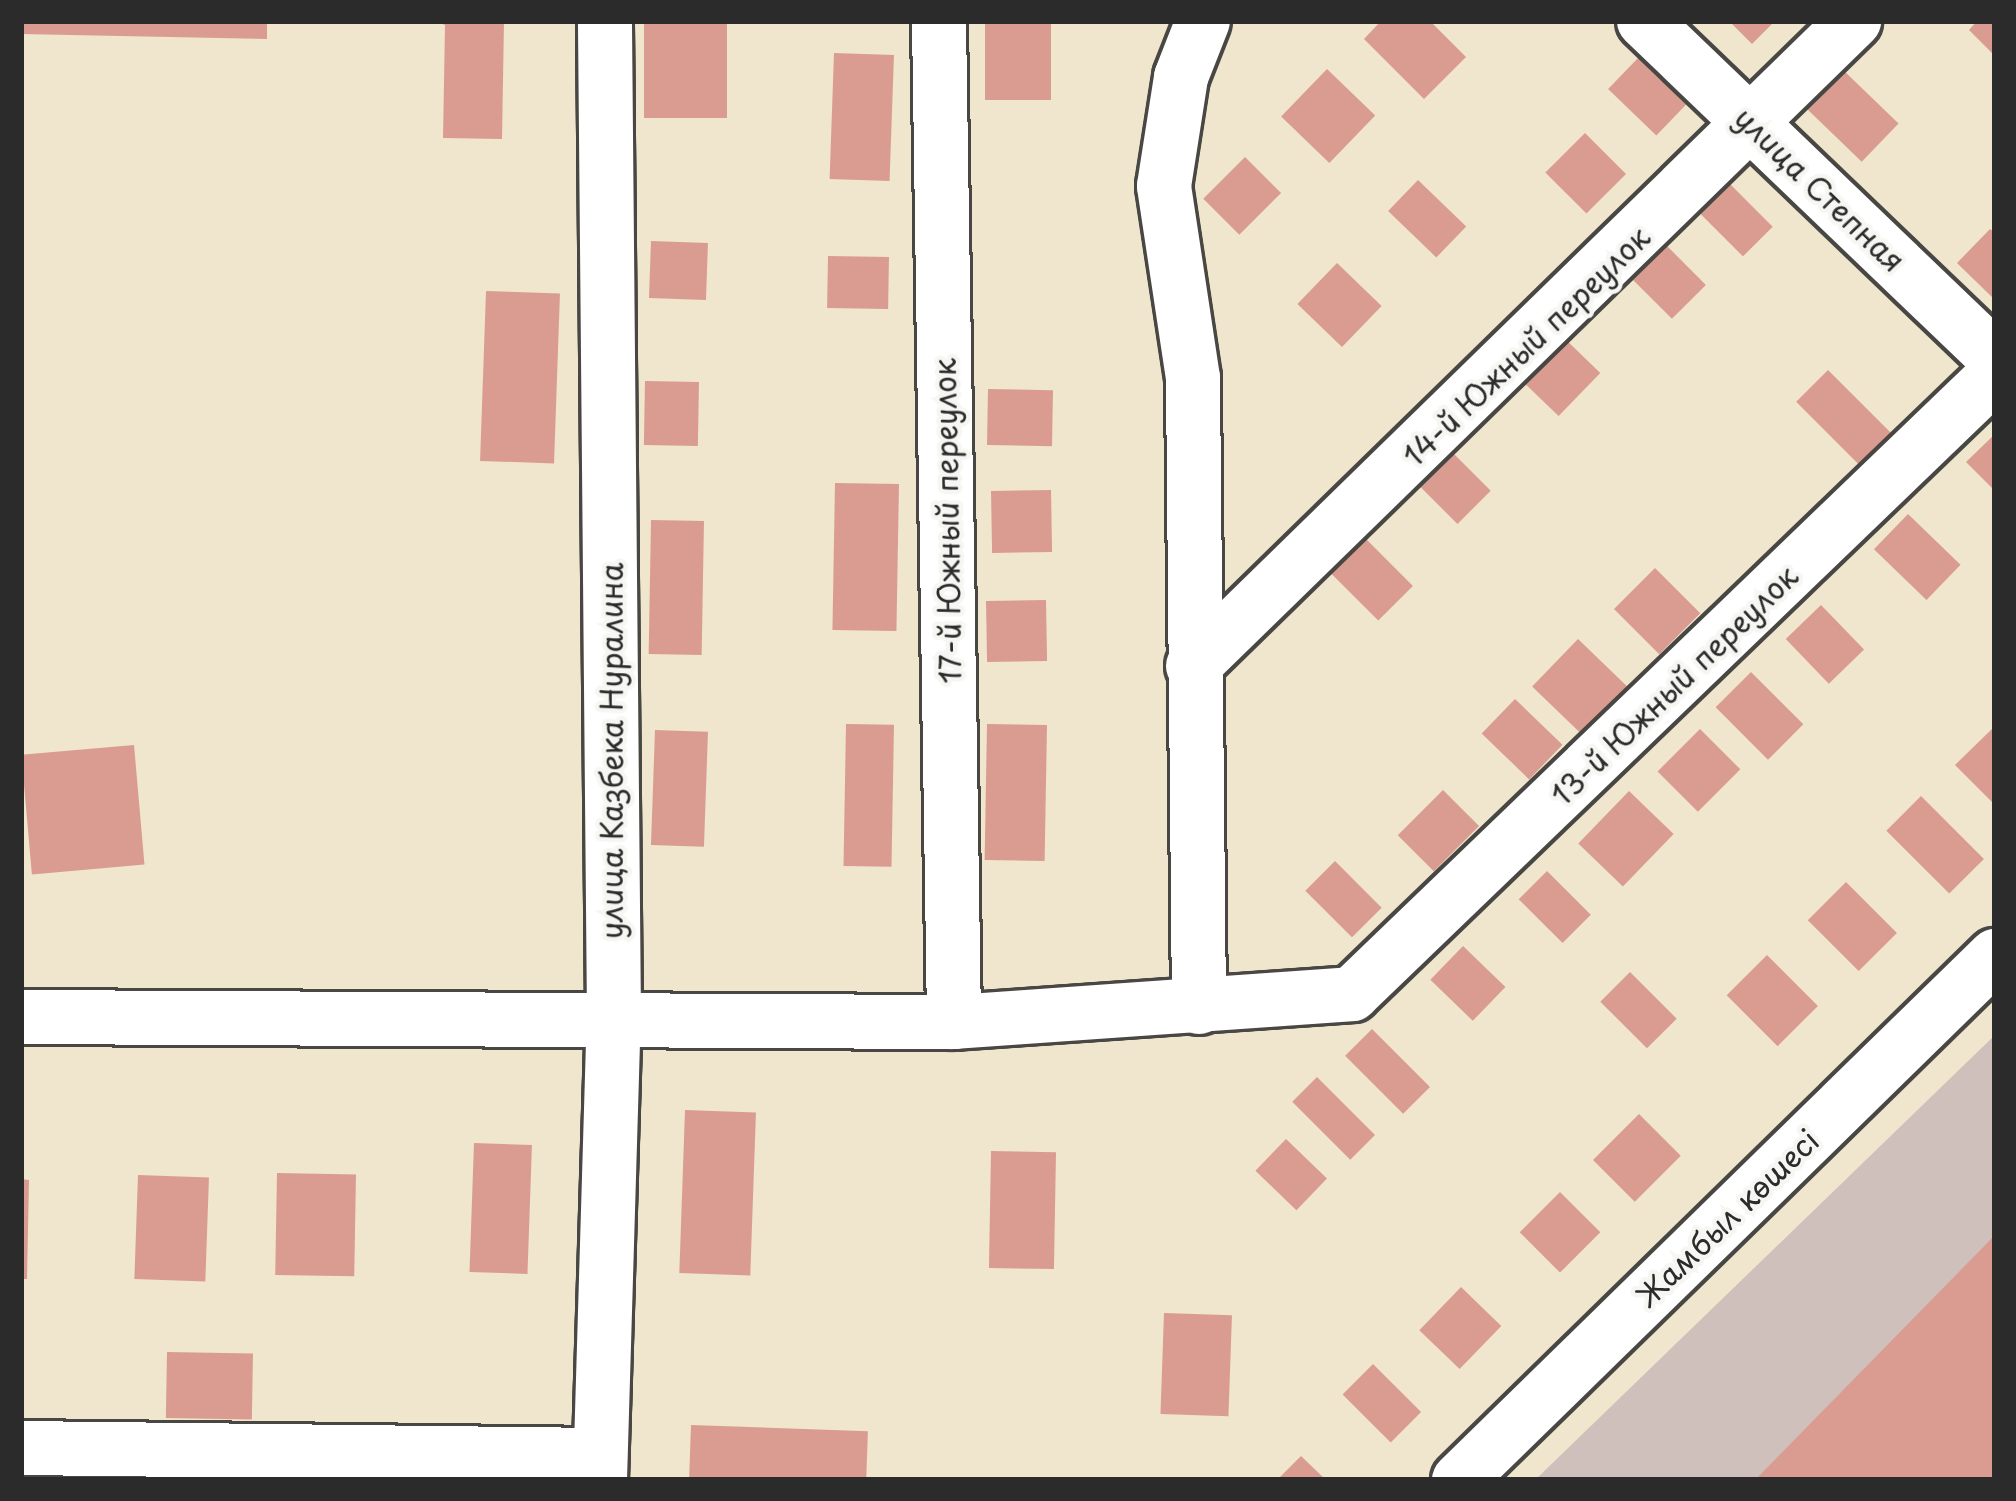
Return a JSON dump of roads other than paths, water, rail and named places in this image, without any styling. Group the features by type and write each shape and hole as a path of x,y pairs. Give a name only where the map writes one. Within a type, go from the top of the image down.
{"street":[{"name":"улица Казбека Нуралина","path":"600,1467 614,1017 605,21"},
{"name":"17-й Южный переулок","path":"939,21 954,1022"},
{"path":"21,1017 954,1022 1199,1007 1193,378 1164,186 1180,77 1203,21"},
{"name":"улица Степная","path":"1644,21 1995,358"},
{"name":"14-й Южный переулок","path":"1193,666 1755,126 1854,21"},
{"name":"13-й Южный переулок","path":"1199,1007 1352,994 1995,375"},
{"name":"Жамбыл көшесі","path":"1459,1480 1995,956"},
{"path":"21,1448 600,1467"}]}
